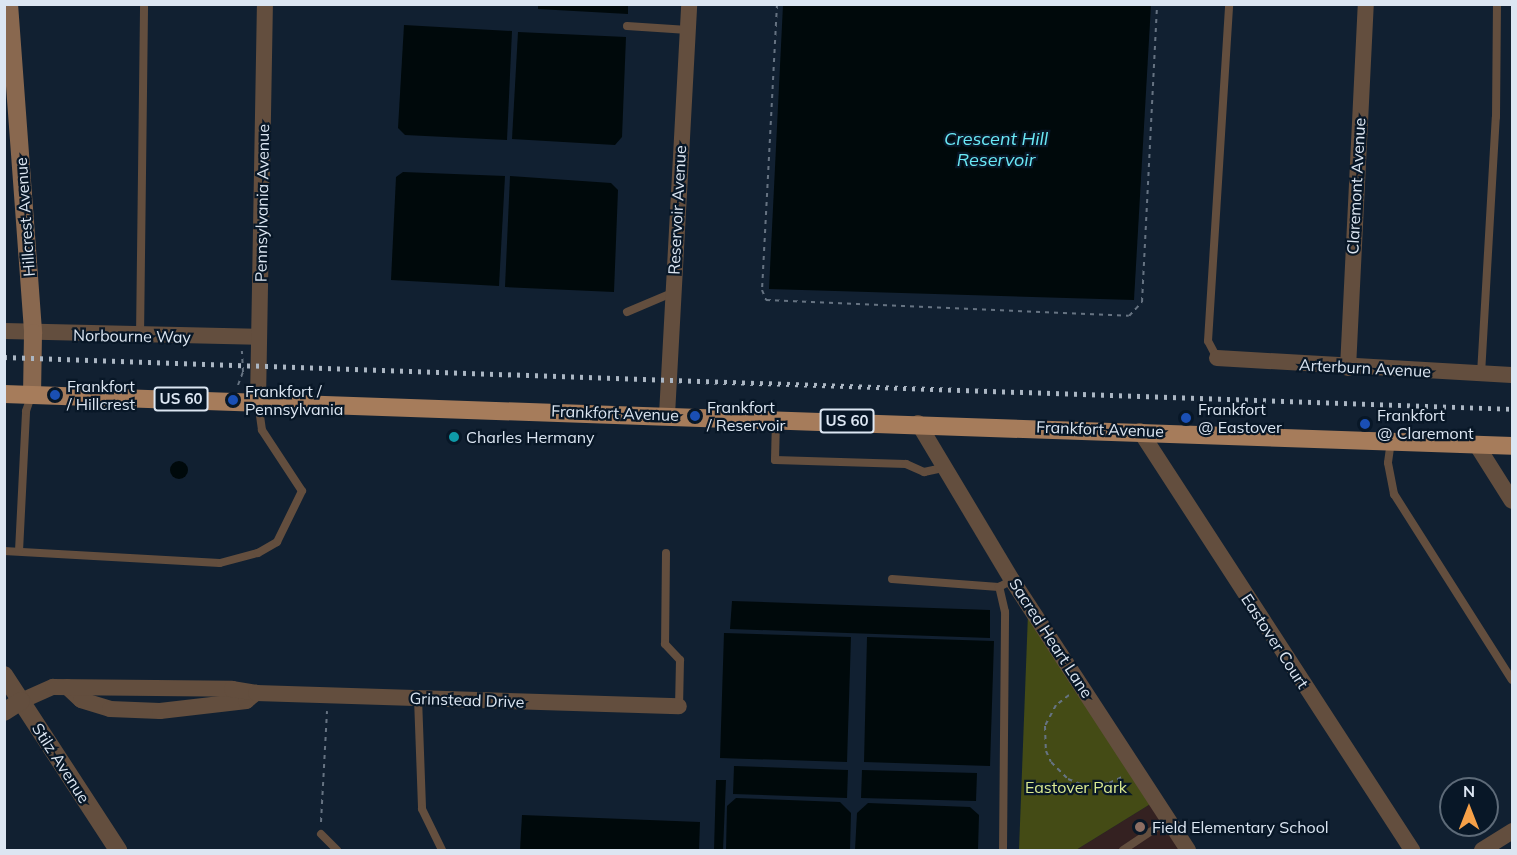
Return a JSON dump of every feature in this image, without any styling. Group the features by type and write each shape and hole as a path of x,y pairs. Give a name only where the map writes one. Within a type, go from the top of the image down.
{"main road":[{"name":"Hillcrest Avenue","path":"9,4 33,333 32,394"},
{"name":"Frankfort Avenue","path":"4,394 776,418 1512,446"}],"street":[{"name":"Pennsylvania Avenue","path":"258,401 266,4"},
{"name":"Reservoir Avenue","path":"667,415 689,4"},
{"name":"Claremont Avenue","path":"1348,368 1366,4"},
{"name":"Norbourne Way","path":"4,331 140,337 260,337"},
{"name":"Arterburn Avenue","path":"1217,358 1348,368 1512,375"},
{"name":"Sacred Heart Lane","path":"918,423 947,467 1006,584 1188,850"},
{"name":"Eastover Court","path":"1140,431 1412,850"},
{"path":"1476,444 1512,501"},
{"name":"Stilz Avenue","path":"4,675 118,850"},
{"name":"Grinstead Drive","path":"4,712 21,701 53,687 247,689 256,693 328,696 679,706"},
{"path":"1482,850 1512,831"}],"lane":[{"path":"140,337 144,4"},
{"path":"1217,358 1208,341 1229,4"},
{"path":"1481,374 1496,117 1497,4"},
{"path":"627,26 688,30"},
{"path":"627,312 672,293"},
{"path":"19,551 26,411 32,394"},
{"path":"4,551 220,562 258,553 277,542 302,491 262,430 258,401"},
{"path":"776,418 775,460 906,464 924,472 947,467"},
{"path":"1391,441 1388,463 1394,494 1512,680"},
{"path":"666,553 665,644 680,660 679,706"},
{"path":"892,579 1006,584 1004,850"},
{"path":"418,698 422,809 442,850"},
{"path":"1123,850 1168,820"},
{"path":"321,834 338,850"}],"path":[{"path":"777,4 762,290 765,300 1129,316 1142,302 1157,4"},
{"path":"238,385 243,372 242,341"},
{"path":"1071,694 1056,705 1045,726 1046,751 1051,762 1068,779 1086,786 1109,783 1124,775"},
{"path":"321,834 328,696"}],"shaded area":[{"name":"Field Elementary School","path":"1152,803 1180,850 1076,850"}],"green space":[{"name":"Eastover Park","path":"1028,614 1152,803 1076,850 1019,850"}],"water":[{"path":"538,4 628,5 628,14 538,9"},
{"name":"Crescent Hill Reservoir","path":"783,5 1151,5 1134,300 769,289"},
{"path":"404,25 512,31 507,140 405,135 398,128"},
{"path":"518,32 626,37 622,137 615,145 512,139"},
{"path":"403,172 505,176 499,286 391,280 396,177"},
{"path":"510,176 611,183 618,190 614,292 505,287"},
{"path":"179,461 185,464 188,470 185,476 179,479 173,476 170,470 173,464"},
{"path":"732,601 990,610 990,638 730,629"},
{"path":"724,633 851,637 847,762 720,758"},
{"path":"867,637 994,641 990,766 864,762"},
{"path":"734,766 848,770 847,798 733,794"},
{"path":"862,770 977,773 976,801 861,798"},
{"path":"716,780 726,780 723,850 714,850"},
{"path":"736,798 840,802 851,813 850,850 726,850 727,806"},
{"path":"868,803 970,807 979,815 978,850 855,850 857,813"},
{"path":"522,815 700,822 699,850 520,850"}],"railway":[{"path":"4,357 1512,409"}],"place":[{"name":"Frankfort / Hillcrest","path":"55,395"},
{"name":"Frankfort / Pennsylvania","path":"233,400"},
{"name":"Frankfort / Reservoir","path":"695,416"},
{"name":"Frankfort @ Eastover","path":"1186,418"},
{"name":"Frankfort @ Claremont","path":"1365,424"},
{"name":"Charles Hermany","path":"454,437"},
{"name":"Field Elementary School","path":"1140,827"}]}
